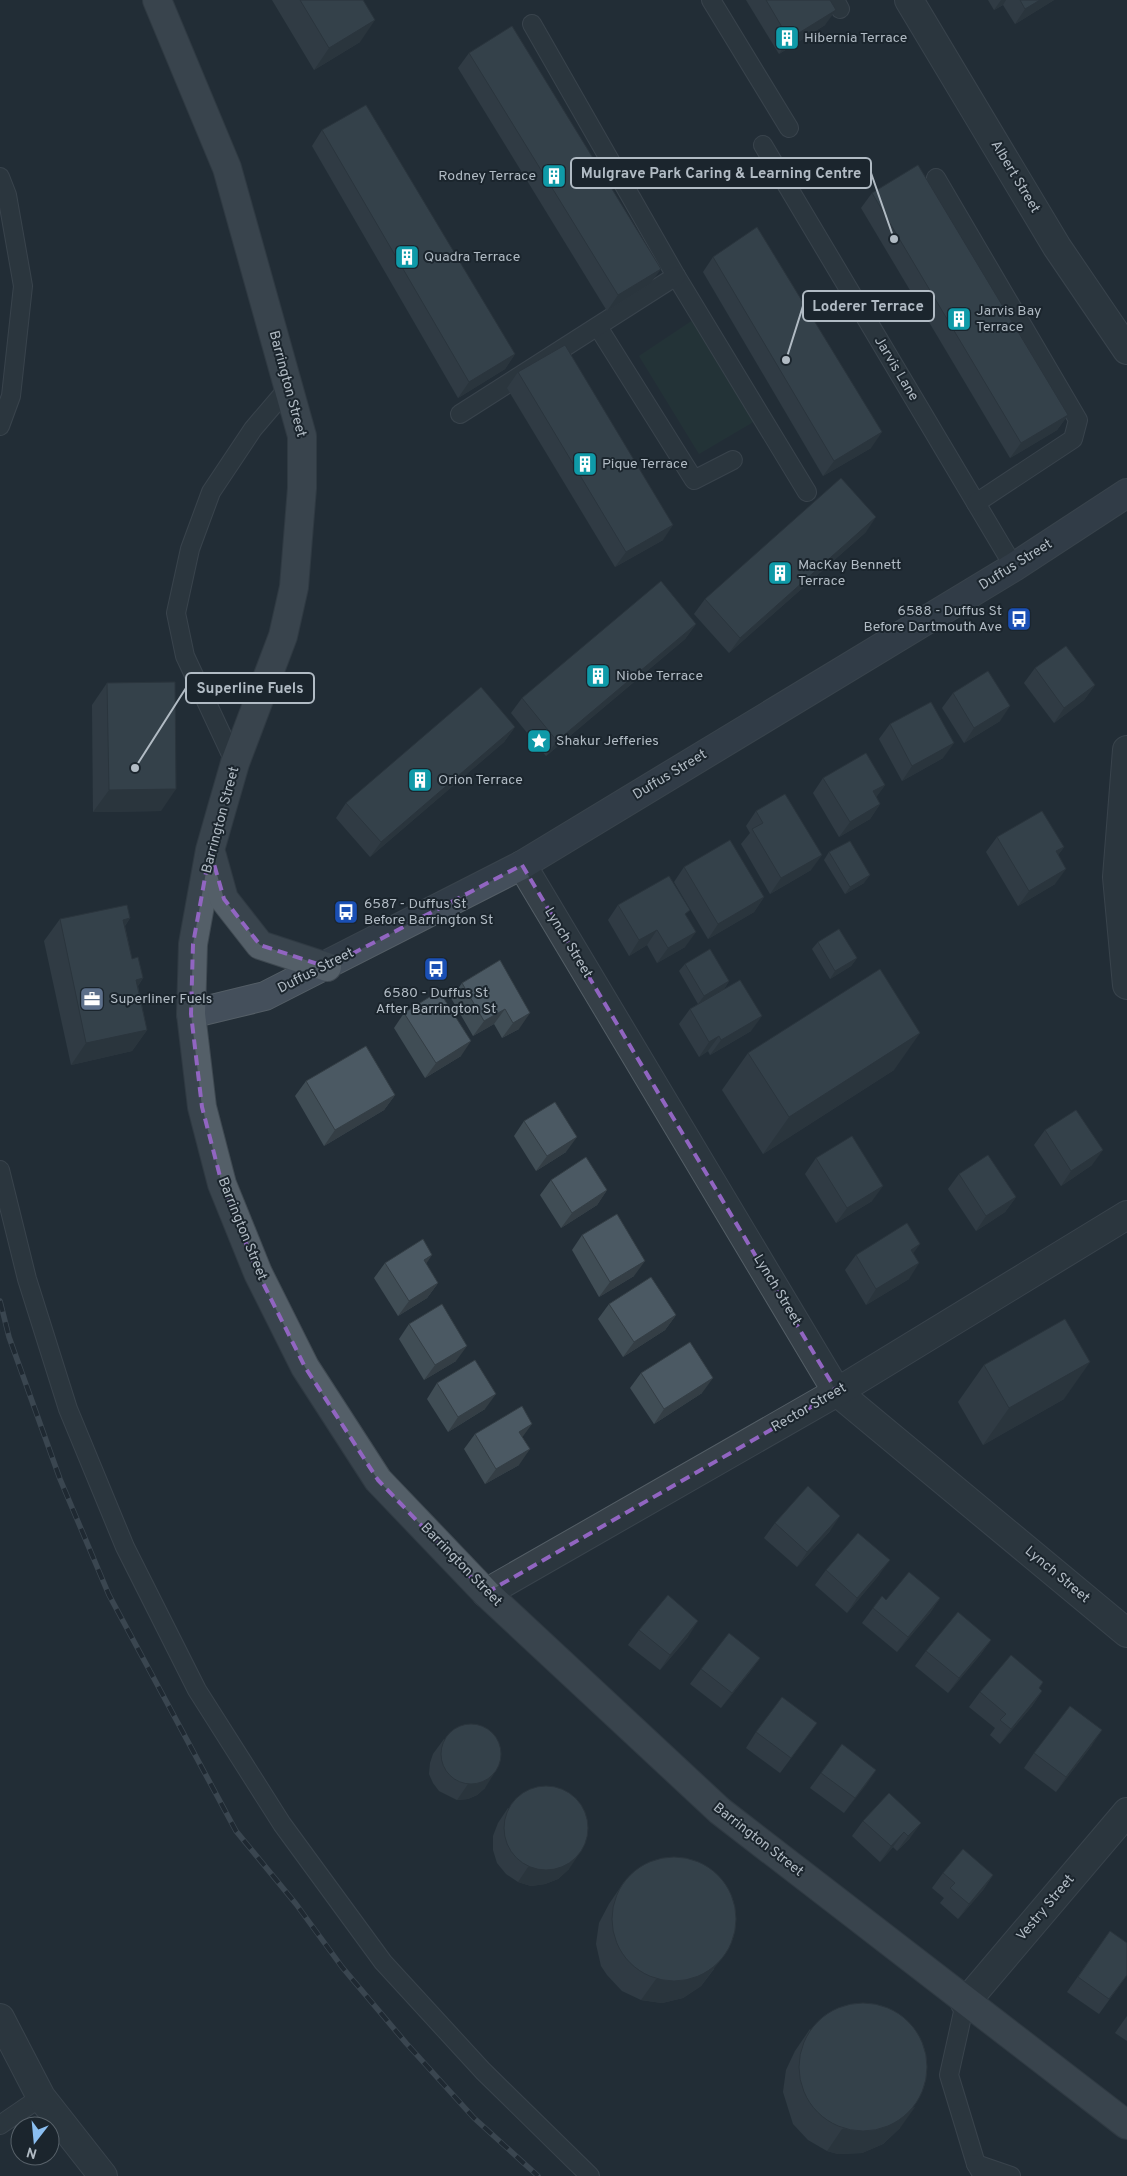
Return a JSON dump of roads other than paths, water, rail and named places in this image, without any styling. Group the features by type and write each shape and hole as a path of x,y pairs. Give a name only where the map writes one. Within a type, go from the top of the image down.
{"main road":[{"name":"Barrington Street","path":"157,0 227,168 302,436 302,488 294,587 283,636 235,763 210,850 193,944 191,1014 202,1107 222,1184 258,1273 305,1367 378,1480 486,1593 720,1811 966,2003 1127,2125"},
{"path":"210,850 224,899 260,945 327,966"}],"street":[{"name":"Albert Street","path":"909,0 1057,247 1127,350"},
{"name":"Duffus Street","path":"191,1014 265,996 522,865 1014,567 1127,493"},
{"path":"1127,750 1117,877 1127,985"},
{"name":"Lynch Street","path":"522,865 838,1392 1127,1633"},
{"name":"Rector Street","path":"486,1593 838,1392 1127,1215"},
{"name":"Vestry Street","path":"966,2003 1122,1828"},
{"path":"0,2018 41,2097 104,2176"}],"lane":[{"path":"711,0 789,128"},
{"path":"532,24 676,276 807,492"},
{"name":"Jarvis Lane","path":"763,145 1014,567"},
{"path":"0,177 7,195 23,286 11,396 0,426"},
{"path":"936,178 1078,420 1073,439 976,503"},
{"path":"460,414 676,276"},
{"path":"598,327 694,480 733,460"},
{"path":"235,763 185,656 176,613 190,548 211,492 253,429 288,388"},
{"path":"0,1170 27,1279 68,1409 125,1547 197,1690 282,1824 383,1962 482,2071 590,2176"},
{"path":"966,2003 949,2075 979,2170 1011,2176"},
{"path":"0,2125 41,2097"}],"railway":[{"path":"0,1301 9,1337 60,1479 109,1595 236,1831 296,1904 342,1967 406,2043 474,2118 538,2176"}],"place":[{"name":"Hibernia Terrace","path":"787,38"},
{"name":"Rodney Terrace","path":"554,176"},
{"name":"Mulgrave Park Caring & Learning Centre","path":"894,239"},
{"name":"Quadra Terrace","path":"407,257"},
{"name":"Jarvis Bay Terrace","path":"959,319"},
{"name":"Loderer Terrace","path":"786,360"},
{"name":"Pique Terrace","path":"585,464"},
{"name":"MacKay Bennett Terrace","path":"780,573"},
{"name":"6588 - Duffus St Before Dartmouth Ave","path":"1019,619"},
{"name":"Niobe Terrace","path":"598,676"},
{"name":"Shakur Jefferies","path":"539,741"},
{"name":"Superline Fuels","path":"135,768"},
{"name":"Orion Terrace","path":"420,780"},
{"name":"6587 - Duffus St Before Barrington St","path":"346,912"},
{"name":"6580 - Duffus St After Barrington St","path":"436,969"},
{"name":"Superliner Fuels","path":"92,999"}]}
